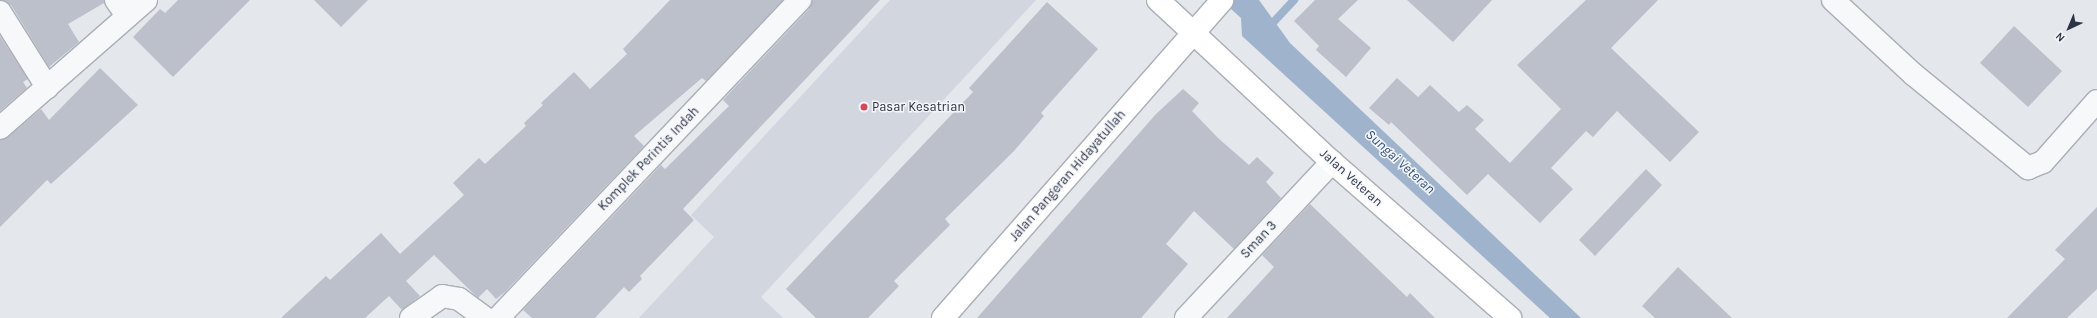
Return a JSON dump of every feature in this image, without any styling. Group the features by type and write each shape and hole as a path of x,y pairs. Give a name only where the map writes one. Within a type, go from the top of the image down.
{"main road":[{"name":"Jalan Veteran","path":"1158,0 1332,162 1510,318"},
{"name":"Jalan Pangeran Hidayatullah","path":"943,318 1194,35 1219,4"}],"street":[{"path":"0,128 47,87 122,8 146,0"},
{"name":"Komplek Perintis Indah","path":"498,318 800,0"},
{"path":"1833,0 1919,79 2028,168 2043,162 2097,101"},
{"path":"0,12 47,87"},
{"name":"Sman 3","path":"1186,318 1332,162"},
{"path":"411,318 442,296 459,299 485,318"}],"shaded area":[{"name":"Pasar Kesatrian","path":"890,0 1036,0 761,297 783,318 639,318 714,237 691,215"}],"water":[{"name":"Sungai Veteran","path":"1221,0 1259,0 1290,43 1581,318 1550,318 1242,36 1241,18"}],"building":[{"path":"2,0 104,0 104,3 68,24 79,42 49,67 11,5"},
{"path":"178,0 250,0 173,77 133,37 160,9 165,13"},
{"path":"314,0 368,0 341,27"},
{"path":"670,0 783,0 706,81 702,78 634,136 644,146 505,292 496,299 487,289 478,298 434,255 406,281 420,296 402,310 389,296 365,318 281,318 326,276 330,280 381,233 400,254 464,195 453,183 479,158 485,164 526,126 524,123 543,105 541,103 574,72 590,89 627,54 623,49"},
{"path":"812,0 880,0 683,209 694,220 640,276 642,279 629,292 624,287 595,318 532,318 523,310 661,165 665,169 729,106 723,100 809,9"},
{"path":"1315,0 1358,0 1338,19 1371,48 1346,77 1316,50 1319,46 1294,21"},
{"path":"1407,0 1492,0 1453,42"},
{"path":"1586,0 1658,0 1611,48 1699,132 1670,162 1617,111 1593,137 1586,131 1551,168 1573,189 1540,223 1488,174 1467,195 1391,122 1389,125 1369,108 1397,78 1418,97 1430,85 1459,112 1467,105 1484,120 1475,129 1510,163 1561,109 1517,65"},
{"path":"1047,2 1098,49 1041,113 1044,116 1014,151 945,219 950,225 894,281 899,286 868,318 816,318 786,289 973,92 969,88"},
{"path":"2014,26 2062,71 2028,107 1980,63"},
{"path":"0,36 28,79 23,82 27,88 0,111"},
{"path":"100,68 138,105 51,184 47,180 0,227 0,140 8,137 41,109 49,120"},
{"path":"1183,89 1199,103 1192,111 1218,138 1249,165 1257,157 1274,173 1266,182 1281,198 1234,249 1194,211 1166,244 1188,264 1141,318 977,318 1156,114"},
{"path":"1646,169 1662,185 1595,256 1579,240"},
{"path":"1310,204 1407,297 1410,293 1435,318 1227,318 1274,267 1262,255"},
{"path":"2097,207 2097,289 2067,318 2007,318 2065,259 2055,250"},
{"path":"1678,267 1732,318 1655,318 1642,306"}],"waterway":[{"path":"1267,29 1294,0"}],"place":[{"name":"Pasar Kesatrian","path":"864,107"}]}
